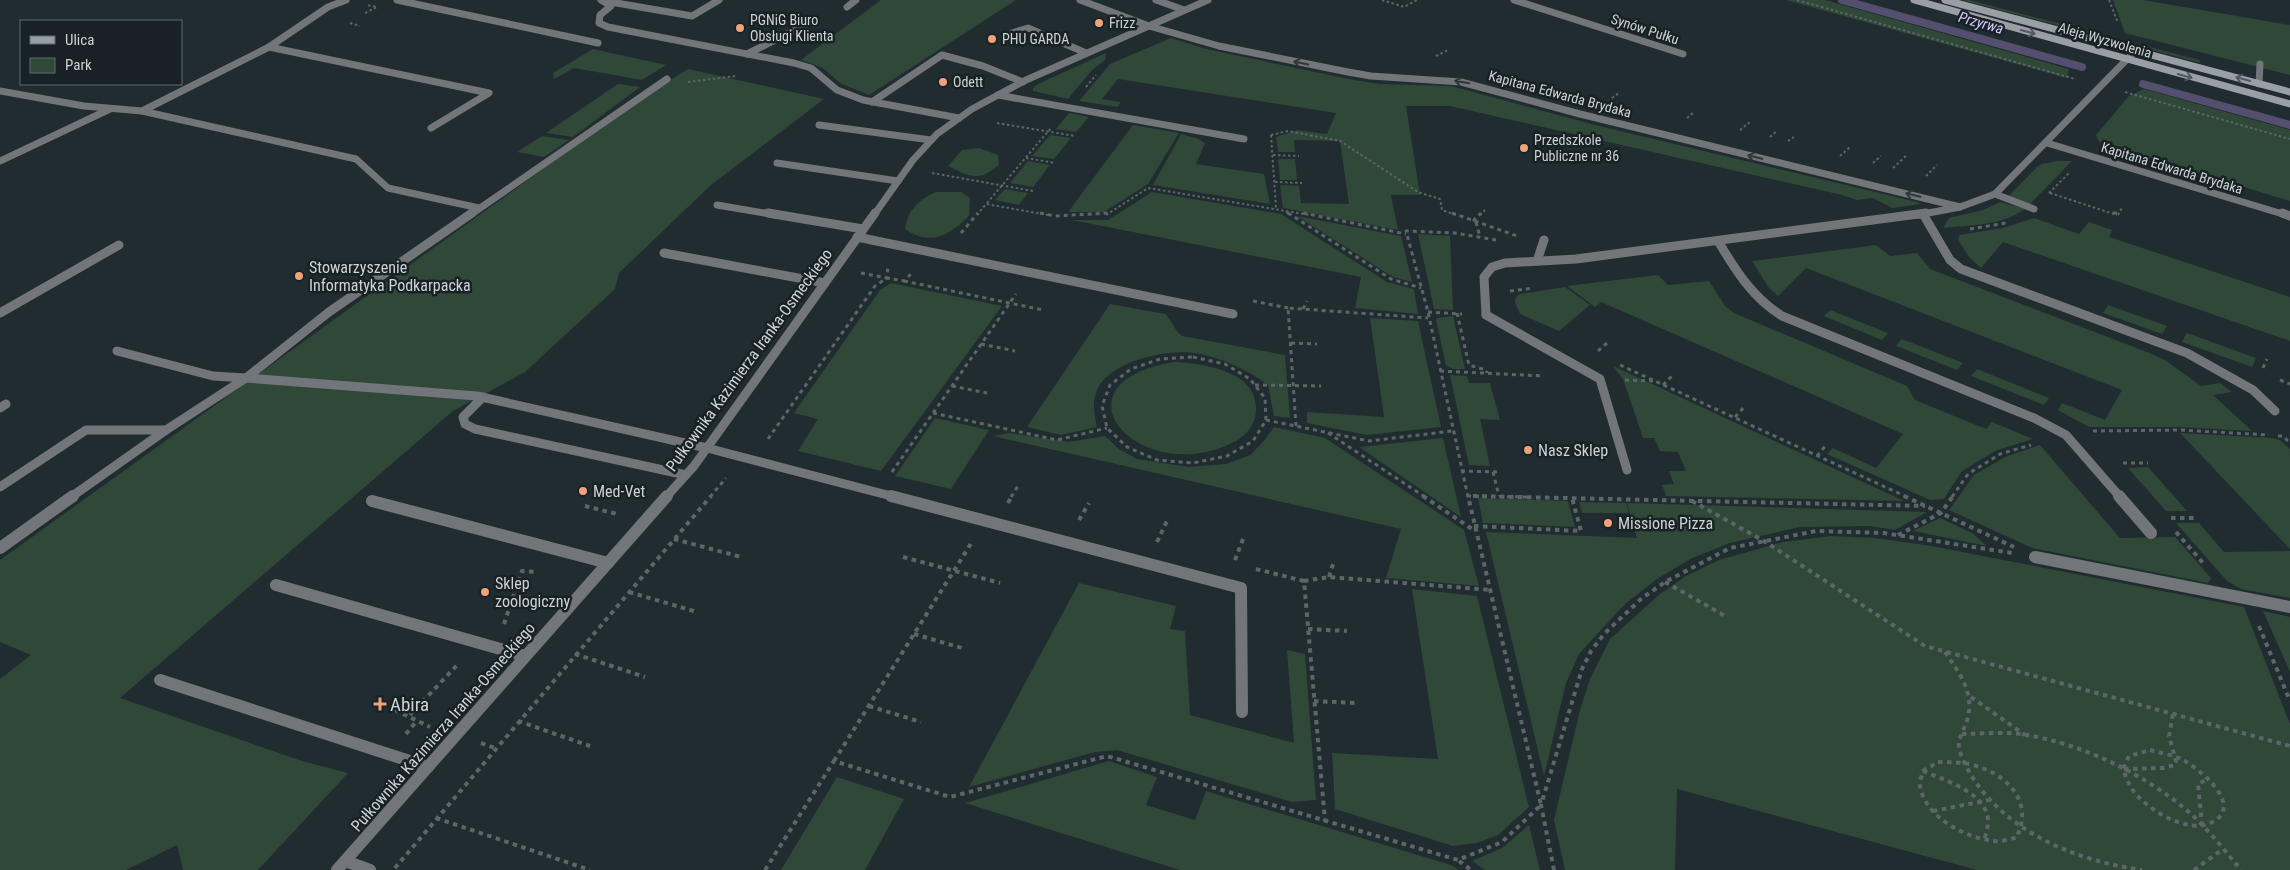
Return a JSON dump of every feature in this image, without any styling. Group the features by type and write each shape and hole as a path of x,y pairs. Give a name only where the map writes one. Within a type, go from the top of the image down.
{"main road":[{"name":"Aleja Wyzwolenia","path":"1914,0 2290,104"},
{"name":"Aleja Wyzwolenia","path":"1945,0 2290,92"}],"street":[{"path":"142,111 269,47 328,7 346,0"},
{"path":"397,0 598,43"},
{"path":"602,0 692,16 719,0"},
{"path":"602,0 611,6 600,15 598,23 608,27 811,68 837,90 872,102 959,118"},
{"path":"847,7 856,0"},
{"name":"Kapitana Edwarda Brydaka","path":"1080,0 1149,26 1220,46 1371,76 1461,82 1596,118 1960,207"},
{"path":"1156,0 1184,10"},
{"name":"Pułkownika Kazimierza Iranka-Osmeckiego","path":"341,866 686,475 906,169 931,140 959,118 1023,82 1208,0"},
{"name":"Synów Pułku","path":"1514,0 1683,54"},
{"path":"747,54 815,20"},
{"path":"1012,33 1028,28 1086,53"},
{"path":"269,47 489,93 431,128"},
{"path":"1627,470 1600,379 1486,315 1484,277 1492,267 1504,263 1576,259 1718,241 1923,214 1960,207 1995,194 2135,51"},
{"path":"872,102 942,55 983,66 1023,82"},
{"path":"2259,84 2260,64"},
{"path":"0,548 166,430 246,378 329,312 667,79"},
{"path":"0,91 84,106 142,111 356,159 388,188 479,208"},
{"path":"998,95 1244,139"},
{"path":"0,161 110,108"},
{"path":"819,124 931,140"},
{"name":"Kapitana Edwarda Brydaka","path":"2047,143 2290,216"},
{"path":"777,163 898,181"},
{"path":"1995,194 2034,209"},
{"path":"717,205 860,233 933,252 1233,314"},
{"path":"1923,214 1950,260 1961,269 2186,353 2253,390 2275,411"},
{"path":"1537,261 1544,240"},
{"path":"1718,241 1747,290 1764,305 1782,316 2034,418 2066,435 2151,533"},
{"path":"0,313 119,244"},
{"path":"664,254 825,283"},
{"path":"117,351 213,376 483,397 707,448 1241,588 1242,712"},
{"path":"483,397 463,417 465,424 475,430 686,475"},
{"path":"0,487 86,430 166,430"},
{"path":"372,501 608,563"},
{"path":"2035,557 2234,598 2290,607"},
{"path":"276,585 525,656"},
{"path":"160,680 428,767"},
{"path":"341,866 370,870"}],"path":[{"path":"1382,0 1404,7 1417,0"},
{"path":"1797,0 2081,80"},
{"path":"2109,0 2122,31"},
{"path":"667,79 685,82 720,79 744,74"},
{"path":"1068,107 1097,74"},
{"path":"2122,92 2290,139"},
{"path":"904,281 933,252 953,242 1054,125"},
{"path":"1030,128 1075,136"},
{"path":"1272,135 1289,129 1340,141 1418,192 1440,199 1442,210 1528,240"},
{"path":"1273,155 1299,156"},
{"path":"1893,168 1907,155"},
{"path":"1025,158 1054,163"},
{"path":"906,169 1032,191"},
{"path":"1275,182 1302,183"},
{"path":"986,204 1055,216 1106,215 1148,188 1276,208 1406,234"},
{"path":"2050,193 2118,215 2122,208"},
{"path":"1275,196 1276,208"},
{"path":"1284,210 1390,280 1422,288"},
{"path":"1475,222 1485,210"},
{"path":"1475,222 1480,237"},
{"path":"1406,234 1406,231 1455,233 1497,240"},
{"path":"1406,234 1428,312 1461,471 1491,590 1541,805 1554,870"},
{"path":"878,493 1031,272"},
{"path":"762,447 875,286 887,278 1043,310"},
{"path":"1303,309 1307,301"},
{"path":"1296,426 1288,308 1428,318"},
{"path":"1428,312 1486,315"},
{"path":"1457,314 1469,365 1486,370 1487,374"},
{"path":"1291,343 1317,344"},
{"path":"981,344 1015,351"},
{"path":"1595,353 1604,357"},
{"path":"1193,358 1224,364 1250,378 1265,398 1266,420 1253,441 1227,456 1193,463 1157,460 1127,447 1107,428 1102,406 1110,385 1131,369 1160,359 1193,358"},
{"path":"1612,361 2035,557"},
{"path":"1440,371 1552,377"},
{"path":"1663,384 1674,374"},
{"path":"1255,385 1321,386"},
{"path":"952,386 987,393"},
{"path":"1735,417 1745,406"},
{"path":"933,413 1057,440 1107,428"},
{"path":"1266,420 1369,440 1452,431"},
{"path":"2093,437 2087,431 2180,430 2254,434"},
{"path":"1326,432 1475,531"},
{"path":"1897,535 1941,513 1968,474 2000,454 2066,435"},
{"path":"1817,456 1827,444"},
{"path":"393,870 742,457"},
{"path":"2115,463 2148,464"},
{"path":"1461,471 1500,472"},
{"path":"1493,472 1499,496"},
{"path":"1005,508 1018,486"},
{"path":"1467,496 1928,506"},
{"path":"1572,498 1581,531"},
{"path":"1692,501 1764,541 1819,580 1925,646 2290,746"},
{"path":"1076,525 1089,503"},
{"path":"2163,518 2197,518"},
{"path":"765,870 985,521"},
{"path":"1164,546 1156,544 1167,521"},
{"path":"2170,525 2234,598"},
{"path":"1474,526 1586,531"},
{"path":"1458,860 1502,842 1541,805 1582,669 1591,651 1604,634 1641,599 1665,582 1730,548 1816,531 1897,535 2035,557"},
{"path":"674,539 741,557"},
{"path":"1243,539 1234,563 1243,566"},
{"path":"903,557 1000,583"},
{"path":"1329,577 1334,561"},
{"path":"1251,568 1304,581 1329,577 1491,590"},
{"path":"496,648 522,571 540,572"},
{"path":"1304,581 1325,821"},
{"path":"1665,582 1727,617"},
{"path":"628,592 697,612"},
{"path":"1308,629 1347,631"},
{"path":"914,634 962,648"},
{"path":"2263,637 2290,701"},
{"path":"410,716 478,642"},
{"path":"1945,652 1962,676 1970,696 1971,708 1959,749 1964,763 1979,788 2022,828 2051,844 2107,865 2142,870"},
{"path":"575,654 645,677"},
{"path":"1970,696 2026,735"},
{"path":"1314,701 1355,703"},
{"path":"869,706 921,722"},
{"path":"2123,769 2171,767 2175,765 2175,756 2169,736 2173,714"},
{"path":"518,721 590,746"},
{"path":"1962,734 2026,735 2076,750 2123,769 2152,785 2182,806 2241,870"},
{"path":"2150,750 2175,756 2192,765 2208,779 2221,795 2224,805 2223,813 2218,820 2202,826 2166,816 2150,807 2128,784 2123,769 2129,756 2150,750"},
{"path":"834,761 950,797 1107,756 1458,860 1471,870"},
{"path":"1938,762 1964,763 1983,768 2010,786 2023,805 2025,816 2022,828 2016,838 2008,841 1984,841 1958,832 1932,811 1919,787 1923,771 1929,765 1938,762"},
{"path":"1923,771 1972,795 1988,815 1984,841"},
{"path":"2202,826 2197,790 2198,784 2208,779"},
{"path":"1932,811 1991,800"},
{"path":"436,818 590,870"},
{"path":"2194,870 2209,861 2222,848"}],"green space":[{"path":"881,0 1016,0 869,95 840,83 823,68 801,60"},
{"path":"1786,0 1825,0 2069,69 2067,78"},
{"path":"1962,0 1969,0 2199,60 2201,63"},
{"path":"2113,0 2143,0 2290,25 2290,75 2125,33"},
{"path":"1171,38 1206,49 1354,80 1380,84 1451,86 1595,125 1921,204 1892,208 1873,198 1857,200 1450,106 1406,106 1420,195 1391,195 1398,230 1283,208 1280,185 1299,186 1301,203 1349,204 1340,141 1294,140 1295,152 1278,152 1276,137 1297,130 1327,134 1336,113 1118,79 1102,99 1121,102 1117,107 1079,101 1110,64"},
{"path":"593,49 666,65 642,80 574,68 554,79 553,73"},
{"path":"1106,53 1105,60 1092,70 1068,99 1033,91 1033,88 1038,84"},
{"path":"688,69 824,99 711,185 619,273 615,289 525,372 453,411 120,698 302,761 348,773 258,870 183,870 177,845 126,870 0,870 0,679 31,655 0,642 0,560 646,95"},
{"path":"618,84 640,87 573,137 546,133"},
{"path":"2144,89 2290,130 2290,201 2099,142 2096,135 2129,96"},
{"path":"1069,113 1089,117 1076,132 1056,129"},
{"path":"1133,125 1179,133 1148,184 1104,212 1068,212"},
{"path":"1181,134 1196,138 1205,143 1196,164 1264,174 1270,204 1153,185"},
{"path":"1050,135 1071,138 1054,159 1032,156"},
{"path":"542,136 569,140 544,157 517,152"},
{"path":"979,148 998,155 999,165 980,176 969,175 948,166 962,150"},
{"path":"1278,159 1295,159 1297,180 1280,180"},
{"path":"1028,161 1050,165 1033,187 1010,183"},
{"path":"2057,161 2072,161 2029,205 2008,197 2037,167"},
{"path":"1005,189 1028,193 1019,205 995,200"},
{"path":"936,192 961,192 970,198 969,216 954,229 931,238 914,234 905,229 906,222 915,206 924,198"},
{"path":"1152,192 1281,214 1387,282 1414,289 1418,314 1355,308 1361,277 1072,220 1108,220"},
{"path":"2000,202 2025,209 2016,215 1996,222 1943,228 1949,218 1983,210"},
{"path":"1297,216 1401,236 1412,282 1393,277"},
{"path":"2034,218 2079,234 2089,222 2112,230 2109,237 2290,297 2290,341 2003,242 1981,268 1969,257 1958,240 1959,235 2003,228"},
{"path":"1418,234 1450,236 1453,310 1434,309"},
{"path":"1876,245 1890,256 1917,253 1930,269 2147,352 2165,360 2201,386 2220,383 2232,392 2213,395 2252,431 2177,427 2089,427 2058,410 2062,403 2105,420 2122,390 1806,268 1778,296 1769,288 1752,261"},
{"path":"1658,275 1668,285 1709,281 1725,306 1734,313 1907,386 1915,400 1986,429 1992,422 2033,439 1997,450 1962,471 1944,499 1930,500 1827,454 1833,448 1876,468 1903,434 1601,302 1595,307 1567,286"},
{"path":"891,283 1002,306 881,471 798,451 818,419 794,413 880,290"},
{"path":"1565,287 1590,305 1559,331 1520,314 1515,302 1516,297 1520,294"},
{"path":"1110,304 1165,314 1182,336 1285,355 1290,418 1274,416 1268,385 1251,374 1233,364 1214,357 1182,352 1154,355 1126,364 1114,371 1104,380 1097,390 1094,399 1097,427 1061,435 1027,427"},
{"path":"2108,305 2167,326 2162,334 2103,313"},
{"path":"1830,310 1888,333 1882,340 1824,316"},
{"path":"1453,316 1465,369 1453,369 1446,365 1436,320 1437,318"},
{"path":"1370,318 1418,321 1441,427 1367,435 1307,423 1307,412 1384,417"},
{"path":"2187,333 2256,358 2252,367 2182,342"},
{"path":"1902,339 1963,363 1957,370 1896,346"},
{"path":"1174,362 1212,367 1225,371 1247,384 1253,394 1256,413 1255,419 1246,434 1230,444 1196,454 1164,452 1138,442 1120,427 1111,409 1116,390 1136,373"},
{"path":"1613,366 1904,501 1666,496 1662,485 1674,484 1669,471 1686,471 1678,452 1660,451 1654,438 1643,438 1623,379"},
{"path":"1977,369 2049,398 2044,405 1971,376"},
{"path":"1450,375 1467,376 1469,383 1490,383 1500,420 1480,419 1490,466 1469,465"},
{"path":"935,418 989,430 951,489 895,476"},
{"path":"1274,427 1325,438 1464,530 1479,586 1386,578 1401,529 993,436 1009,433 1068,442 1105,436 1119,449 1137,459 1188,467 1226,464 1250,455 1264,441"},
{"path":"2180,433 2273,438 2280,440 2290,449 2290,549"},
{"path":"1443,438 1461,517 1359,447"},
{"path":"2040,445 2120,538 2175,537 2211,578 2208,583 2032,548 1949,510 1974,475 2005,457"},
{"path":"2148,467 2187,511 2166,511 2128,468"},
{"path":"1478,498 1568,501 1575,527 1483,523"},
{"path":"1579,502 1626,503 1629,513 1582,513"},
{"path":"1627,503 1927,512 1895,530 1870,526 1800,527 1730,543 1690,559 1657,579 1625,604 1579,654 1566,683 1544,776 1486,532 1637,538"},
{"path":"1940,518 1972,533 1987,546 1913,531"},
{"path":"2176,523 2199,523 2224,552 2290,551 2290,598 2241,589 2227,581"},
{"path":"1831,536 1875,538 1932,546 2244,607 2290,724 2290,870 1977,870 1677,789 1675,870 1565,870 1554,820 1580,710 1590,679 1610,639 1660,594 1686,576 1719,560 1783,542"},
{"path":"1079,583 1176,606 1170,629 1185,631 1190,715 1294,743 1287,650 1305,654 1316,800 1292,802 1117,750 1095,752 969,787"},
{"path":"1412,589 1477,596 1529,807 1498,835 1477,843 1453,846 1335,809 1332,753 1438,759"},
{"path":"2263,611 2290,617 2290,672"},
{"path":"1109,761 1157,777 1146,805 1195,820 1206,791 1451,865 1459,870 1180,870 965,803"},
{"path":"837,777 904,799 865,870 781,870"},
{"path":"1529,825 1540,870 1485,870 1472,861 1502,848"}],"waterway":[{"name":"Przyrwa","path":"1842,0 2082,67"},
{"name":"Przyrwa","path":"2143,84 2290,125"}],"place":[{"name":"Frizz","path":"1099,23"},
{"name":"PGNiG Biuro Obsługi Klienta","path":"740,28"},
{"name":"PHU GARDA","path":"992,39"},
{"name":"Odett","path":"943,82"},
{"name":"Przedszkole Publiczne nr 36","path":"1524,148"},
{"name":"Stowarzyszenie Informatyka Podkarpacka","path":"299,276"},
{"name":"Nasz Sklep","path":"1528,450"},
{"name":"Med-Vet","path":"583,491"},
{"name":"Missione Pizza","path":"1608,523"},
{"name":"Sklep zoologiczny","path":"485,592"},
{"name":"Abira","path":"380,704"}]}
